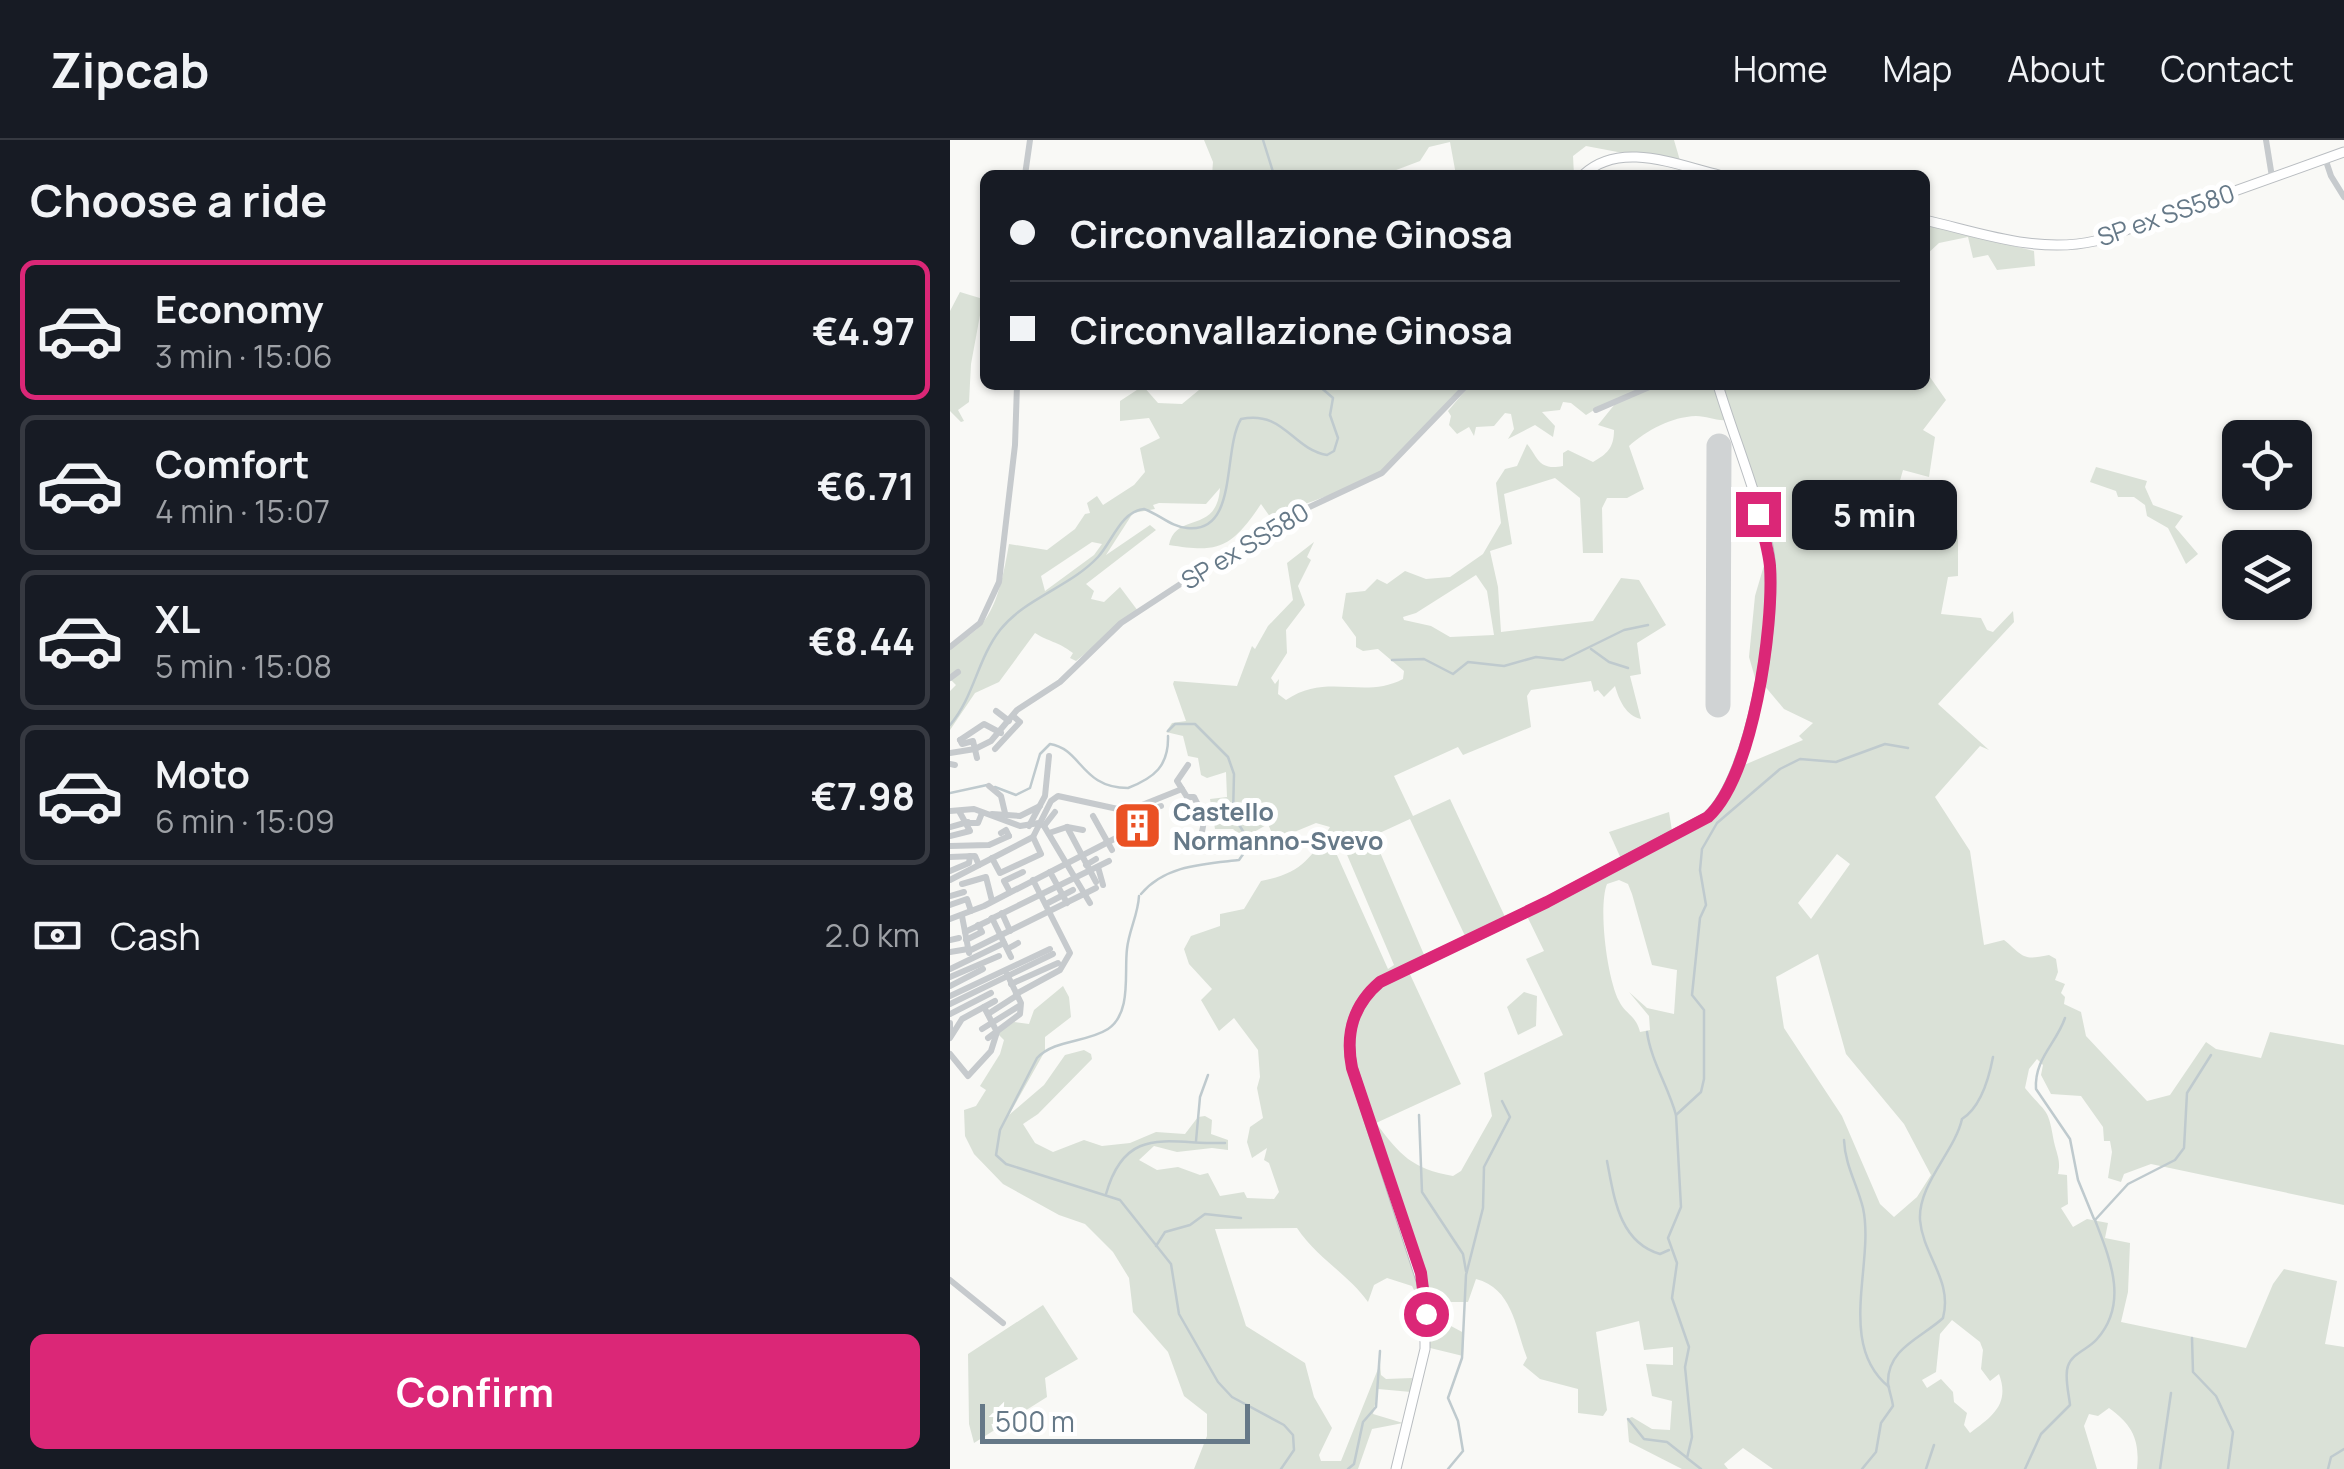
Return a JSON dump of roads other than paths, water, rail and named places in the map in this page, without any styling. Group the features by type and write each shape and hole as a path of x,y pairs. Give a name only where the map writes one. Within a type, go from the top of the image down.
{"main road":[{"name":"SP ex SS580","path":"1930,221 2036,245 2068,246 2095,241 2344,152"},
{"path":"1591,170 1608,158 1629,155 1696,170"},
{"path":"1396,1469 1425,1349 1425,1292 1352,1068 1348,1037 1352,1020 1366,994 1380,982 1547,902 1708,817 1718,808 1744,750 1758,706 1770,573 1768,546 1720,390"}],"street":[{"path":"1025,170 1030,140"},
{"path":"2266,140 2272,178"},
{"path":"2326,158 2330,176 2344,197"},
{"path":"950,646 983,619 997,588 1004,555 1017,390"},
{"name":"SP ex SS580","path":"1013,716 1052,688 1122,623 1270,526 1382,473 1462,390"},
{"path":"1596,410 1642,390"},
{"path":"950,678 958,672"},
{"path":"1017,695 1026,704"},
{"path":"1008,703 1013,716"},
{"path":"994,749 1020,722 996,712"},
{"path":"950,753 976,753 1001,733 1013,716"},
{"path":"976,753 973,741 962,744 960,740 984,724 1001,733"},
{"path":"1040,852 1033,832 1050,768 1049,756"},
{"path":"1188,764 1177,781 1187,797 1188,812"},
{"path":"989,786 1000,796 1005,813"},
{"path":"1130,810 1182,789"},
{"path":"1044,828 1058,796 1138,814 1161,806"},
{"path":"1187,797 1194,797 1202,811 1204,825 1196,842"},
{"path":"955,811 954,826 978,823 986,814 1030,814 1040,805"},
{"path":"955,811 974,809 1033,832"},
{"path":"955,811 969,825"},
{"path":"1044,828 1055,812"},
{"path":"1093,816 1110,846"},
{"path":"950,836 969,825"},
{"path":"1067,827 1098,885"},
{"path":"1044,828 1090,903"},
{"path":"950,857 992,858 1016,849 1033,832 1044,828 1083,830"},
{"path":"950,846 989,845 1005,834 1016,849"},
{"path":"950,918 962,916 1082,855 1110,846 1118,836"},
{"path":"992,858 1000,873 1054,842"},
{"path":"950,871 975,859"},
{"path":"950,880 975,859"},
{"path":"950,968 985,924 1076,878 1097,863 1109,861"},
{"path":"1097,863 1098,885"},
{"path":"1010,892 1004,881 1023,872"},
{"path":"1050,872 1065,899"},
{"path":"950,905 986,877 992,901"},
{"path":"950,1038 962,1019 982,1003 993,997 1016,995 1059,966 1070,950 1034,880"},
{"path":"1010,931 1098,885"},
{"path":"1065,899 1073,890"},
{"path":"950,896 964,892"},
{"path":"964,892 972,911 1006,946"},
{"path":"1026,902 1034,919"},
{"path":"1002,913 1010,931 1006,946"},
{"path":"950,977 964,949 962,916"},
{"path":"1046,940 1059,966"},
{"path":"950,952 1018,943"},
{"path":"964,949 999,956"},
{"path":"950,996 1000,970 1052,952"},
{"path":"950,1014 993,997 1009,980 1052,952"},
{"path":"1009,980 1059,966"},
{"path":"950,986 983,969"},
{"path":"988,1038 1019,1017 1016,995 1005,970 1000,970"},
{"path":"950,1004 982,1003"},
{"path":"950,1054 965,1073 972,1075 991,1050 997,1032 982,1003"},
{"path":"982,1029 1020,1006"},
{"path":"950,1280 1004,1322"}],"waterway":[{"path":"1263,140 1272,170"},
{"path":"950,725 965,703 1000,630 1022,609 1087,567 1129,515 1144,509 1187,528 1203,526 1215,518 1222,504 1241,419 1268,420 1315,451 1327,455 1334,451 1338,438 1330,415 1333,398 1324,390"},
{"path":"1392,660 1424,659 1453,674 1468,662 1504,666 1536,657 1563,660 1624,630 1648,625"},
{"path":"1591,649 1609,662 1628,668"},
{"path":"1141,894 1173,872 1239,860 1246,850 1246,836 1233,815 1234,774 1228,757 1195,724 1175,724 1168,731"},
{"path":"995,787 1016,795 1030,788 1040,754 1050,744 1069,753 1100,782 1128,788 1158,770 1166,755 1168,736"},
{"path":"1701,1469 1687,1458 1692,1437 1685,1367 1689,1347 1672,1298 1677,1263 1668,1238 1681,1207 1676,1115 1701,1092 1704,1079 1704,1010 1692,995 1700,918 1706,905 1700,870 1702,849 1717,823 1780,769 1800,759 1836,762 1885,744 1908,748"},
{"path":"950,793 987,785"},
{"path":"1139,896 1128,942 1121,1013 1108,1029 1053,1047 1037,1058 1000,1130 996,1155 1006,1164 1120,1200 1171,1264 1179,1314 1218,1382 1232,1397 1284,1425 1293,1435 1294,1450 1281,1469"},
{"path":"2065,1018 2038,1069 2036,1089 2070,1139 2078,1180 2094,1219"},
{"path":"1647,1032 1676,1115"},
{"path":"2025,1469 2041,1434 2070,1405 2066,1375 2070,1362 2097,1339 2112,1311 2114,1281 2095,1220 2128,1184 2175,1160 2184,1148 2187,1093 2211,1055"},
{"path":"1862,1469 1876,1452 1881,1423 1893,1406 1888,1383 1893,1361 1908,1344 1943,1318 1944,1292 1922,1233 1921,1207 1962,1119 1983,1091 1993,1057"},
{"path":"1196,1141 1200,1097 1208,1075"},
{"path":"1448,1469 1463,1451 1458,1421 1448,1398 1462,1358 1466,1275 1483,1208 1484,1167 1510,1117 1502,1101"},
{"path":"1419,1115 1422,1192 1463,1254 1466,1271"},
{"path":"1844,1140 1863,1208 1864,1349 1873,1369 1889,1387"},
{"path":"1106,1194 1125,1156 1138,1147 1168,1141 1225,1143"},
{"path":"1607,1161 1616,1203 1627,1229 1646,1248 1660,1254 1669,1250"},
{"path":"1156,1246 1165,1232 1190,1225 1205,1214 1241,1218"},
{"path":"2192,1338 2193,1372 2216,1396 2233,1432 2228,1469"},
{"path":"1348,1469 1354,1464 1363,1422 1376,1407 1380,1351"},
{"path":"2160,1469 2171,1393"},
{"path":"1628,1419 1644,1439 1667,1442 1686,1457"},
{"path":"1926,1469 1934,1445"},
{"path":"2328,1469 2331,1457 2344,1449"}],"place":[{"name":"Castello Normanno-Svevo","path":"1138,826"}]}
